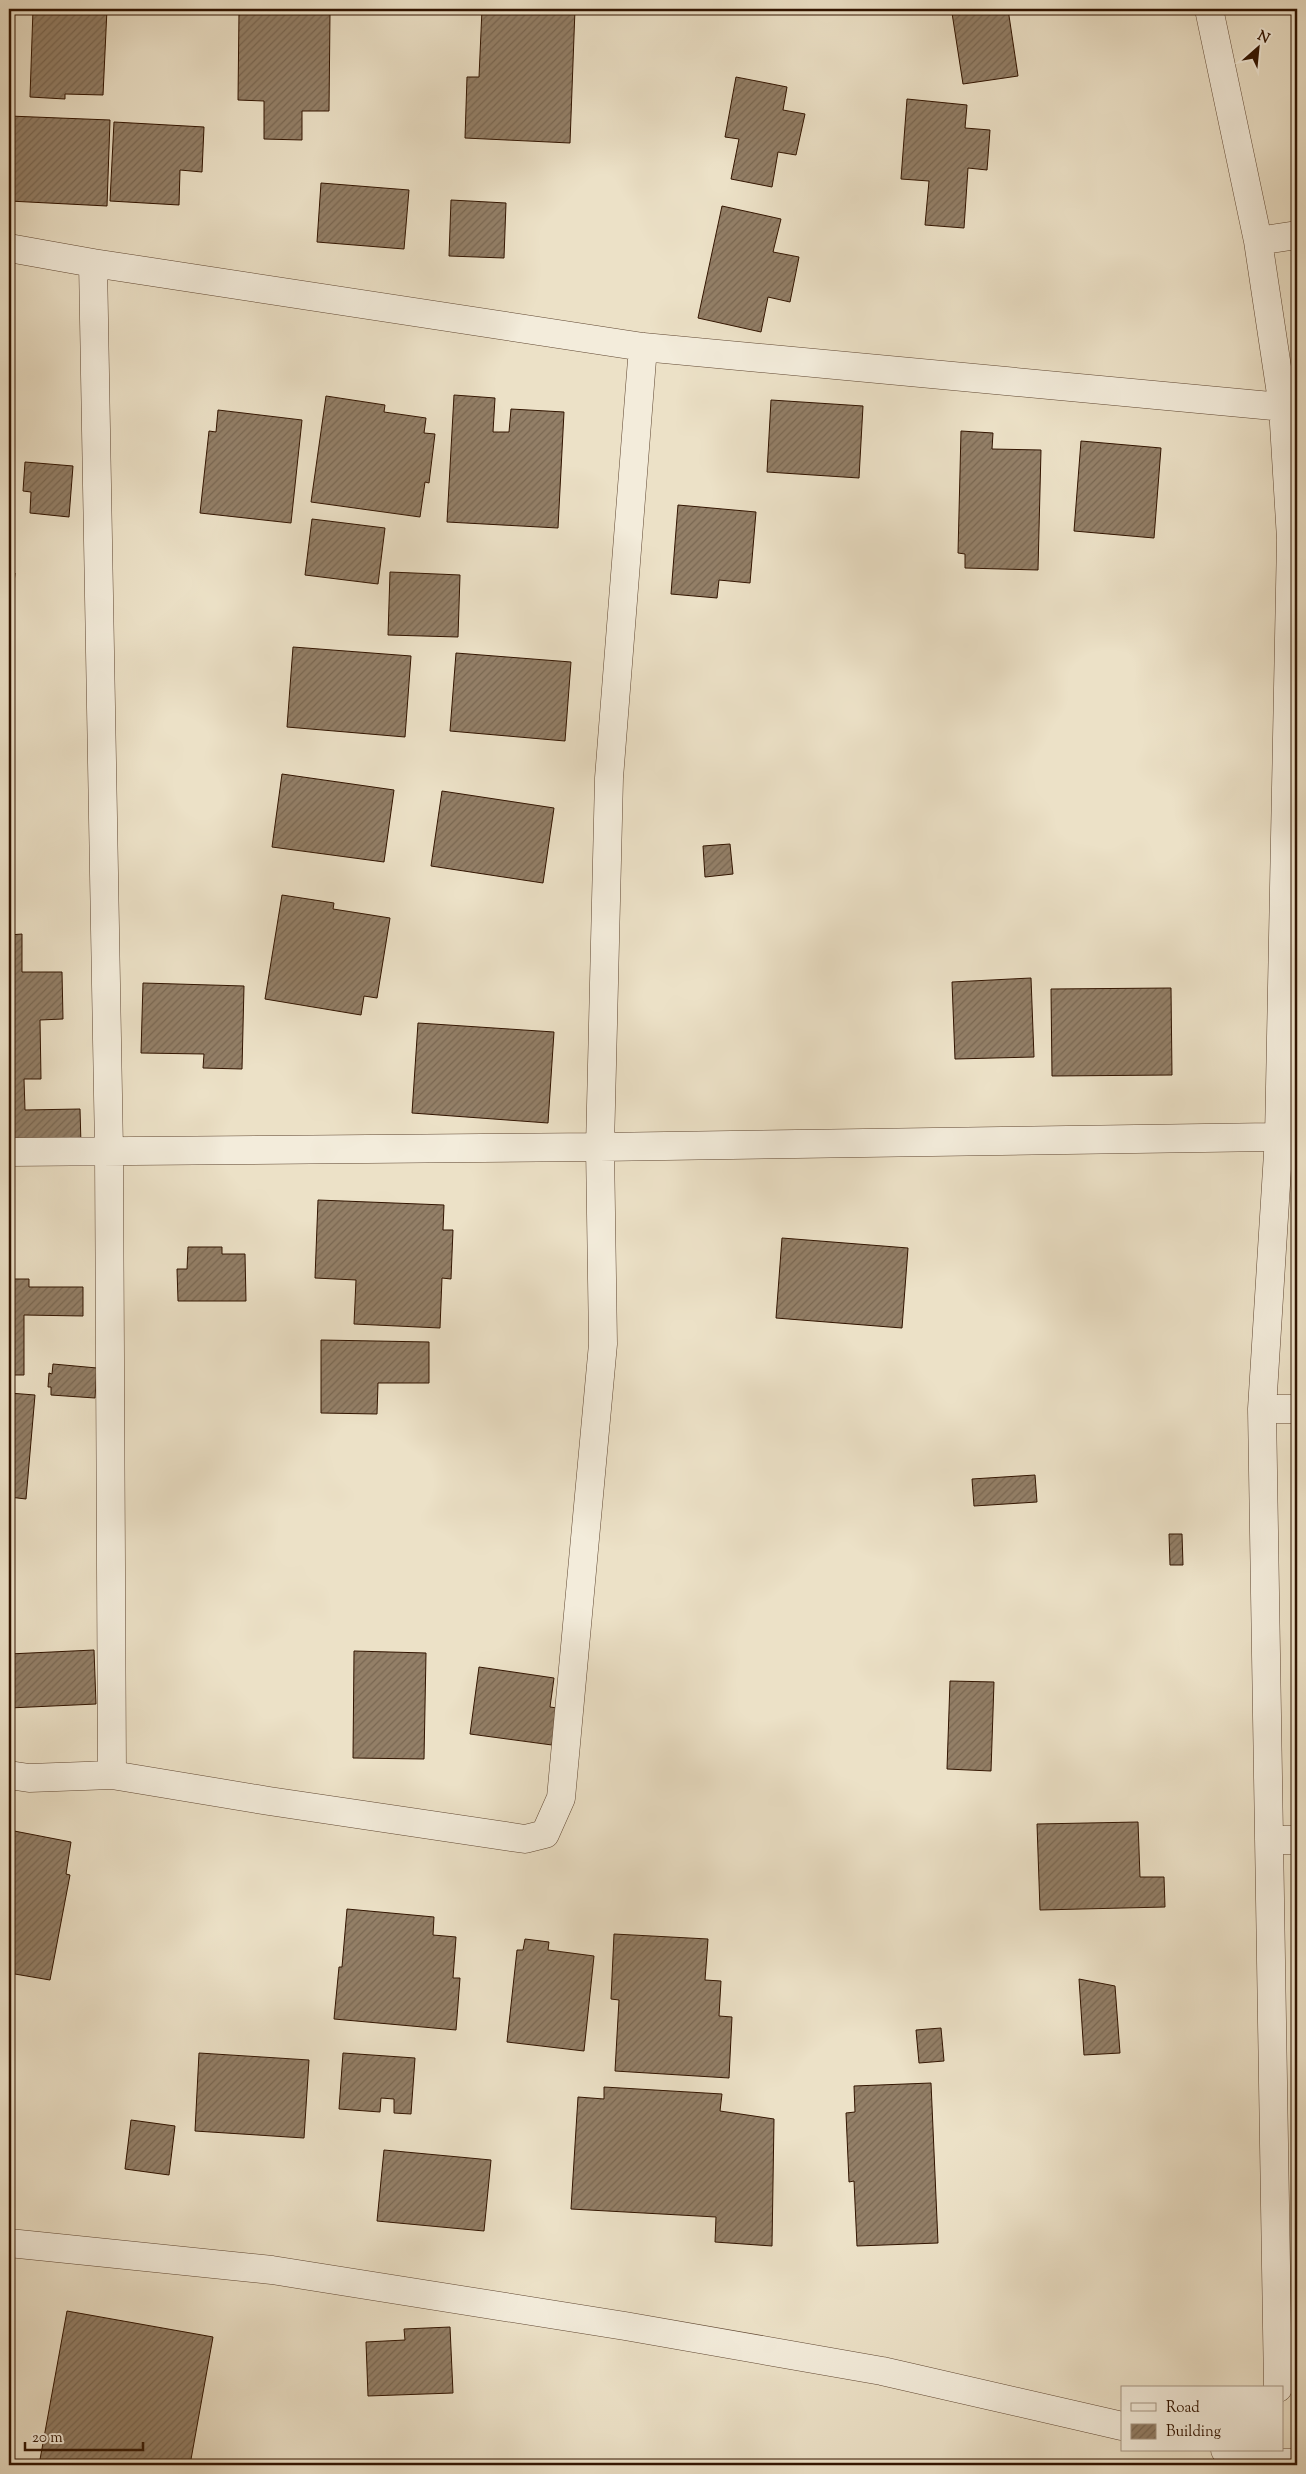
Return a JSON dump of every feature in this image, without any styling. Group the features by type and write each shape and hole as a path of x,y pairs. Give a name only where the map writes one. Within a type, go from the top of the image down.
{"street":[{"path":"1209,9 1258,241 1283,407 1290,539 1279,1137 1262,1409 1278,2386"},
{"path":"1258,241 1297,235"},
{"path":"9,248 93,263 643,347 1283,407"},
{"path":"93,263 109,1150 112,1775"},
{"path":"9,1775 29,1778 112,1775 269,1801 525,1839 545,1834 561,1798 603,1344 600,1147 609,778 643,347"},
{"path":"9,1152 600,1147 1279,1137"},
{"path":"1262,1409 1297,1409"},
{"path":"1269,1840 1297,1840"},
{"path":"9,2243 272,2270 615,2324 882,2371 1121,2426"},
{"path":"1237,2452 1285,2460"}],"building":[{"path":"33,9 107,9 103,95 65,94 65,99 30,97"},
{"path":"482,9 575,9 570,143 465,138 467,77 479,77"},
{"path":"977,9 1008,9 1018,76 963,84 952,13"},
{"path":"239,11 330,13 329,111 302,111 302,140 264,139 264,101 238,100"},
{"path":"736,77 787,87 783,110 805,114 796,155 778,152 772,187 731,179 739,139 725,137"},
{"path":"907,99 967,105 965,128 990,130 987,170 968,168 964,228 925,225 929,181 901,179"},
{"path":"9,116 110,120 107,206 9,201"},
{"path":"114,122 204,127 202,172 180,170 179,205 110,201"},
{"path":"321,183 409,190 404,249 317,242"},
{"path":"451,200 506,203 504,258 449,256"},
{"path":"722,206 781,219 773,252 799,257 790,302 768,297 761,332 698,318"},
{"path":"454,395 495,398 493,432 509,432 511,409 564,412 558,528 447,522"},
{"path":"326,396 385,405 384,412 426,418 424,433 435,434 429,483 425,482 420,517 311,502"},
{"path":"771,400 863,406 859,478 767,472"},
{"path":"218,410 302,420 291,523 200,513 209,431 216,432"},
{"path":"961,431 993,433 992,449 1041,450 1038,570 965,568 965,554 958,553"},
{"path":"1081,441 1161,448 1154,538 1074,531"},
{"path":"25,462 73,466 69,517 30,513 31,492 23,491"},
{"path":"678,505 756,512 750,583 719,580 717,598 671,594"},
{"path":"312,519 385,528 378,584 305,575"},
{"path":"9,572 15,573 9,636"},
{"path":"390,572 460,575 458,637 388,635"},
{"path":"293,647 411,656 405,737 287,727"},
{"path":"456,653 571,662 565,741 450,731"},
{"path":"282,774 394,790 384,862 272,847"},
{"path":"442,791 554,808 543,883 431,866"},
{"path":"730,844 733,874 705,877 703,846"},
{"path":"282,895 334,903 333,909 390,918 377,998 364,996 361,1015 265,999"},
{"path":"22,934 22,972 62,972 63,1019 40,1020 41,1079 24,1079 25,1110 80,1109 81,1145 9,1146 9,935"},
{"path":"1031,978 1034,1057 955,1059 952,982"},
{"path":"143,983 244,986 242,1069 203,1068 204,1054 141,1053"},
{"path":"1171,988 1172,1075 1052,1076 1051,989"},
{"path":"418,1023 554,1032 548,1123 412,1113"},
{"path":"318,1200 444,1205 443,1230 453,1230 451,1279 442,1278 440,1328 354,1324 356,1280 315,1278"},
{"path":"782,1238 908,1248 902,1328 776,1318"},
{"path":"188,1247 222,1247 222,1254 245,1254 246,1301 178,1301 177,1269 187,1269"},
{"path":"9,1279 29,1279 29,1287 83,1287 83,1316 24,1315 24,1375 9,1375"},
{"path":"321,1340 429,1342 429,1383 378,1383 377,1414 321,1413"},
{"path":"53,1364 97,1368 95,1398 51,1395 51,1387 48,1387 49,1373 52,1374"},
{"path":"9,1393 35,1395 26,1499 9,1497"},
{"path":"1035,1475 1037,1502 974,1506 972,1479"},
{"path":"1169,1534 1182,1534 1183,1565 1170,1565"},
{"path":"94,1650 96,1704 9,1708 9,1654"},
{"path":"354,1651 426,1653 424,1759 353,1758"},
{"path":"479,1667 554,1678 550,1707 557,1708 552,1745 470,1734"},
{"path":"950,1681 994,1682 991,1771 947,1769"},
{"path":"1138,1822 1140,1877 1164,1877 1165,1907 1040,1910 1037,1824"},
{"path":"9,1830 71,1842 66,1874 70,1875 50,1980 9,1973"},
{"path":"347,1909 434,1917 433,1935 456,1937 453,1978 460,1978 456,2030 334,2019 339,1967 342,1967"},
{"path":"614,1934 708,1939 705,1980 721,1981 719,2016 732,2017 729,2078 615,2071 619,2000 611,1999"},
{"path":"525,1939 549,1942 548,1950 594,1956 584,2051 507,2042 517,1950 523,1950"},
{"path":"1079,1979 1115,1986 1120,2053 1084,2055"},
{"path":"941,2028 944,2061 919,2063 916,2030"},
{"path":"199,2053 309,2060 304,2138 195,2131"},
{"path":"343,2053 415,2058 411,2114 394,2113 394,2099 381,2098 380,2112 339,2109"},
{"path":"931,2083 938,2243 857,2246 854,2181 849,2182 846,2113 855,2112 854,2086"},
{"path":"604,2087 722,2094 720,2111 774,2119 772,2246 715,2242 716,2217 571,2209 578,2097 604,2099"},
{"path":"131,2120 175,2126 169,2175 125,2169"},
{"path":"384,2150 491,2160 484,2231 377,2221"},
{"path":"67,2311 213,2337 190,2465 39,2465"},
{"path":"450,2327 453,2393 368,2396 366,2342 405,2340 404,2329"}]}
